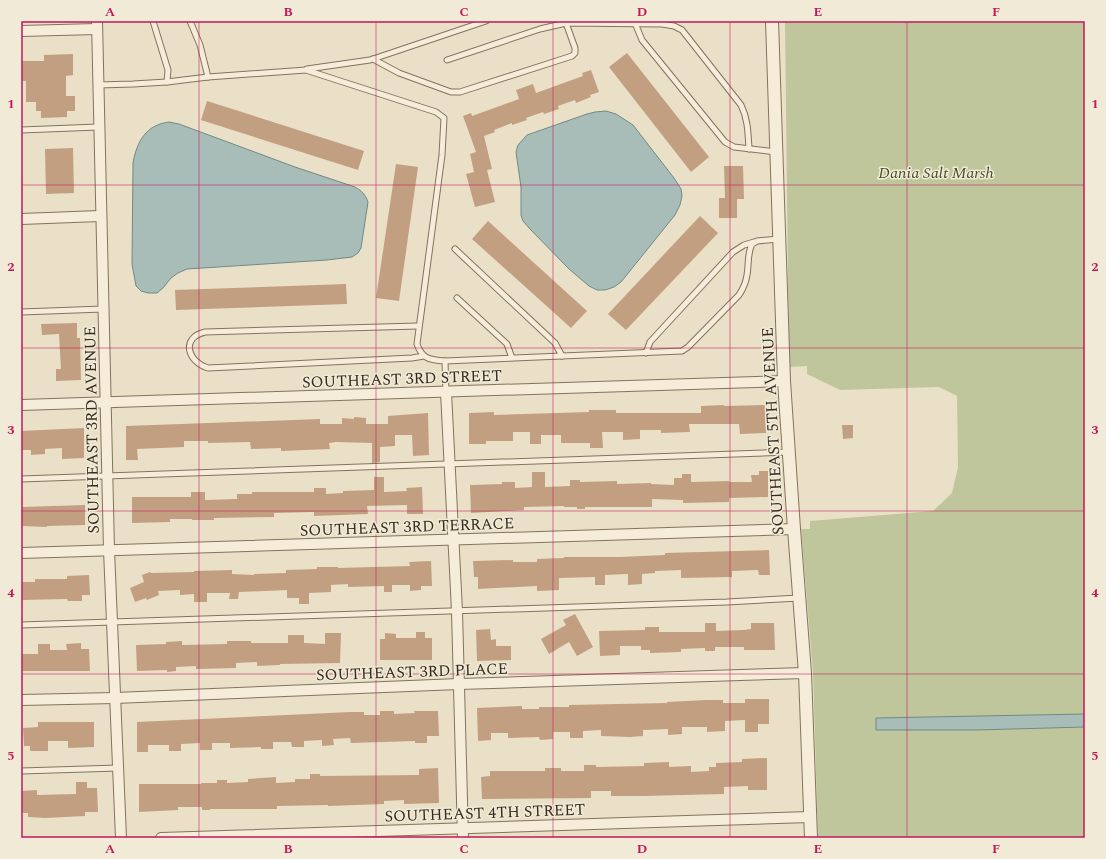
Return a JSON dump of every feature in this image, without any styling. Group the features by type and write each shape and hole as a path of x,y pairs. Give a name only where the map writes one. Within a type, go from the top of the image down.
{"street":[{"name":"SOUTHEAST 5TH AVENUE","path":"772,21 784,381 805,673 811,838"},
{"path":"21,31 97,25"},
{"name":"SOUTHEAST 3RD AVENUE","path":"97,25 100,216 109,550 121,838"},
{"path":"21,219 100,216"},
{"name":"SOUTHEAST 3RD STREET","path":"21,405 784,381"},
{"path":"446,392 457,611 462,838"},
{"name":"SOUTHEAST 3RD TERRACE","path":"21,552 794,529"},
{"name":"SOUTHEAST 3RD PLACE","path":"21,700 115,698 459,684 805,673"},
{"name":"SOUTHEAST 4TH STREET","path":"161,838 462,827 810,817"}],"lane":[{"path":"153,21 168,70 167,82"},
{"path":"190,21 200,45 208,77"},
{"path":"98,85 167,82 208,77 306,70 372,59 486,21"},
{"path":"372,59 399,73 451,92 460,92 572,56 576,53 566,23"},
{"path":"447,60 540,29 566,23 635,23 674,26 682,30 741,105 746,115 748,124 749,149"},
{"path":"635,23 642,40 725,142 734,147 776,152"},
{"path":"306,70 436,112 444,118 442,155 418,326 417,344 419,350 424,356 431,360 445,361 682,351 688,347 739,295 747,276 748,255 750,248 752,244 757,241"},
{"path":"21,130 98,127"},
{"path":"646,353 650,342 733,252 744,245 757,241 779,239"},
{"path":"454,249 555,343 562,356"},
{"path":"456,298 507,344 512,358"},
{"path":"21,312 103,310"},
{"path":"418,326 205,332 194,337 189,344 190,352 194,360 200,366 208,368 412,358 424,356"},
{"path":"445,361 446,392"},
{"path":"21,479 789,452"},
{"path":"21,626 799,598"},
{"path":"21,771 118,768"}],"green space":[{"name":"Dania Salt Marsh","path":"785,21 1085,21 1085,838 818,838 813,673 801,529 810,529 810,521 933,511 952,493 958,467 957,396 939,387 840,390 807,374 807,366 789,367"}],"water":[{"path":"606,111 616,114 633,125 674,178 681,189 682,196 680,205 675,215 621,282 614,287 605,290 597,290 589,286 569,269 523,221 521,215 521,187 516,152 518,145 527,135 587,114"},
{"path":"169,122 179,124 360,190 368,202 361,248 358,253 352,257 327,260 187,269 171,278 157,293 141,291 136,286 132,264 133,163 137,148 144,135 154,127"},
{"path":"1085,714 1085,727 976,730 876,730 876,718"}],"building":[{"path":"627,53 709,157 691,172 609,67"},
{"path":"73,54 73,75 66,76 66,96 75,96 75,111 67,111 67,117 41,118 41,111 36,111 36,102 26,102 26,81 21,81 21,61 44,61 44,55"},
{"path":"591,70 599,92 590,95 591,97 576,103 575,100 558,106 559,109 544,114 543,112 512,125 512,123 494,130 495,132 484,136 492,169 487,170 495,202 475,207 466,174 474,172 470,154 476,152 463,116 471,113 472,116 519,99 516,90 533,84 536,93 583,76 582,73"},
{"path":"207,101 364,151 358,170 201,120"},
{"path":"73,148 74,193 46,194 45,149"},
{"path":"396,164 418,167 399,301 376,298"},
{"path":"724,166 743,166 744,199 737,199 737,218 719,218 719,198 725,198"},
{"path":"700,216 718,233 626,330 608,314"},
{"path":"488,221 587,311 571,328 472,239"},
{"path":"346,284 347,304 176,310 175,290"},
{"path":"77,323 77,338 80,338 81,380 56,381 56,369 61,369 59,334 42,335 41,324"},
{"path":"765,405 766,433 740,434 739,424 689,424 690,432 661,433 661,430 640,430 640,439 623,440 623,432 602,432 603,448 590,448 590,443 561,443 561,435 541,435 541,444 530,444 530,432 513,432 513,441 486,441 486,444 469,444 469,413 494,412 494,415 616,410 616,413 701,413 701,406"},
{"path":"428,413 429,455 413,456 412,435 395,435 395,446 380,447 380,462 372,463 372,443 336,442 329,443 330,449 281,451 281,448 251,449 250,442 208,443 208,441 184,441 184,447 137,449 138,460 126,460 126,426 320,419 320,424 342,424 342,418 354,419 354,417 366,418 366,424 388,424 388,416"},
{"path":"842,425 853,425 853,438 843,439"},
{"path":"84,428 84,458 62,459 62,448 45,449 45,454 31,455 31,450 21,450 21,431"},
{"path":"759,471 768,471 768,497 729,498 729,502 683,503 683,500 652,499 652,507 585,507 585,509 577,509 577,507 564,506 524,507 524,510 471,513 470,485 515,482 515,488 532,487 532,472 545,472 545,487 570,486 570,480 580,480 580,482 617,481 617,484 651,483 674,485 674,478 682,478 682,474 691,474 691,482 752,482 751,475 759,475"},
{"path":"374,477 384,477 384,492 407,491 406,488 422,487 423,514 407,514 407,505 367,506 368,514 314,516 314,512 274,513 274,517 214,518 214,520 170,519 170,522 132,523 132,497 191,497 191,492 205,492 205,500 237,499 237,494 252,494 252,492 314,492 314,488 326,488 326,494 343,493 343,491 374,490"},
{"path":"85,505 85,525 47,527 21,526 21,507"},
{"path":"769,550 770,575 759,575 758,570 732,571 732,577 681,578 681,570 655,571 655,573 642,574 642,584 628,585 628,574 605,575 605,585 595,585 595,577 559,578 559,590 537,591 537,586 478,589 478,577 474,577 473,561 513,560 513,562 537,562 537,559 564,557 620,557 665,555 665,553"},
{"path":"431,561 432,586 421,586 421,590 410,591 410,585 392,585 392,592 384,592 384,586 348,587 348,584 331,585 331,592 309,593 309,604 299,604 299,598 287,598 287,590 239,592 238,599 229,599 230,593 207,593 207,602 194,602 194,594 180,595 180,590 158,591 159,595 147,600 146,598 135,602 130,588 144,582 142,575 150,572 232,570 232,574 254,575 286,573 286,570 317,569 317,567 338,568 410,566 409,562"},
{"path":"89,575 90,595 82,595 82,601 68,601 67,599 21,600 21,582 35,582 35,579 67,579 67,576"},
{"path":"575,614 593,647 577,656 569,642 549,654 541,639 566,625 563,620"},
{"path":"705,623 716,623 716,631 751,629 751,623 774,623 775,650 744,650 744,647 715,647 715,651 705,651 705,648 681,649 681,652 650,653 650,650 641,650 641,646 620,646 620,655 600,656 599,631 645,630 645,627 659,627 659,632 705,632"},
{"path":"490,629 491,640 496,639 496,646 511,646 511,660 477,661 476,630"},
{"path":"416,632 425,632 425,638 432,638 432,660 380,660 380,639 385,639 385,633 396,634 396,638 416,638"},
{"path":"325,633 341,633 340,663 257,666 257,662 236,663 236,668 196,669 196,666 176,667 176,671 167,672 167,670 137,671 136,645 166,644 166,642 182,641 182,645 227,644 227,641 251,641 251,643 288,643 288,635 304,635 304,643 325,644"},
{"path":"81,643 81,649 89,649 90,671 21,671 21,654 38,654 38,644 50,644 50,650 67,650 66,644"},
{"path":"745,699 769,699 769,724 758,724 758,732 745,732 745,720 725,721 725,731 707,732 707,727 682,727 682,734 668,735 668,729 643,730 643,736 630,737 601,736 601,730 583,731 583,738 570,738 570,732 553,732 553,739 540,740 539,737 508,738 508,733 491,733 491,740 478,741 477,708 522,706 522,709 539,709 539,707 569,707 569,705 667,703 706,700 723,700 723,703 745,703"},
{"path":"380,711 394,711 394,714 415,713 414,711 438,711 439,736 427,736 427,743 415,743 415,741 351,743 350,738 333,739 334,745 322,746 322,740 304,741 304,747 292,747 291,742 273,742 273,749 261,749 261,747 230,748 230,743 212,743 212,750 200,750 200,743 181,744 181,751 169,751 169,745 148,745 148,752 137,752 137,722 350,712 364,712 364,715 380,715"},
{"path":"38,722 94,722 94,747 68,748 68,741 48,741 48,751 30,751 30,746 24,746 23,728 38,727"},
{"path":"767,758 767,790 748,790 748,786 724,787 724,794 611,796 611,791 591,791 591,798 482,799 481,777 490,776 490,771 545,771 545,768 561,768 561,771 584,771 584,765 596,765 596,767 644,766 644,763 669,762 669,767 691,766 691,772 709,771 709,767 716,767 716,763 742,762 742,759"},
{"path":"438,768 439,803 404,804 404,800 384,801 384,804 277,806 277,809 202,810 202,807 178,807 178,810 139,812 139,784 201,784 217,783 217,780 227,780 227,783 248,782 248,779 276,777 276,783 295,782 295,779 310,779 310,774 320,774 320,776 419,775 419,769"},
{"path":"76,782 87,782 87,788 97,788 98,812 85,812 85,816 45,818 28,817 28,813 21,813 21,791 37,790 37,795 76,794"}]}
